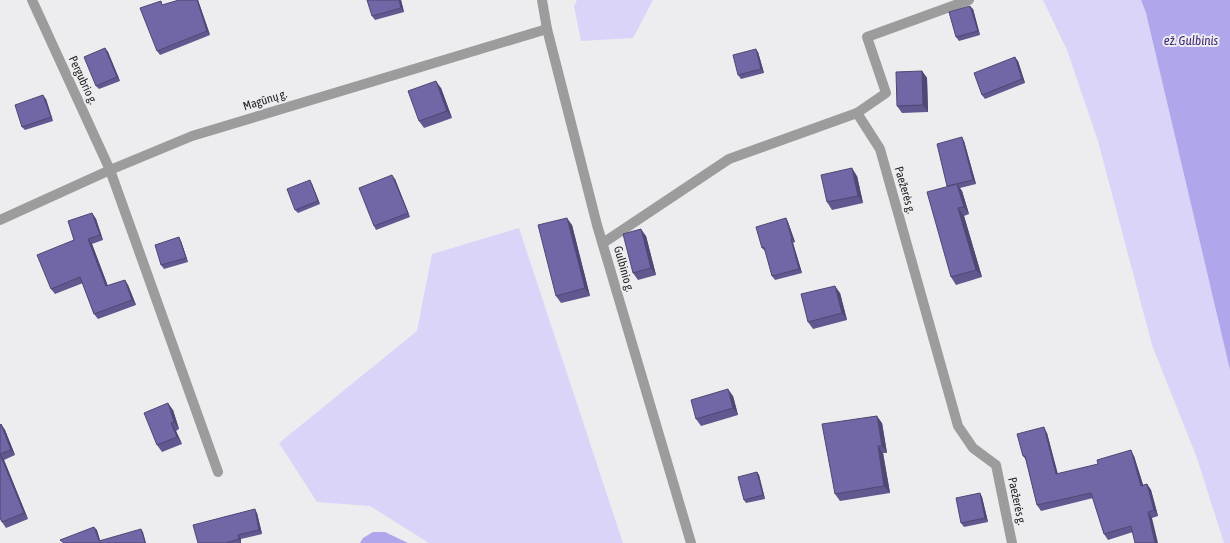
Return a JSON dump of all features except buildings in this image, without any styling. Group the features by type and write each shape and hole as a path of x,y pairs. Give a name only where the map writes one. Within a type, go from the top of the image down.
{"street":[{"name":"Pergubrio g.","path":"32,0 110,170 218,472"},
{"name":"Gulbinio g.","path":"542,0 547,29 603,243 691,543"},
{"path":"603,243 729,159 857,113 886,93 867,37 969,0"},
{"name":"Magūnų g.","path":"0,220 110,170 192,136 547,29"},
{"name":"Paežerės g.","path":"857,113 880,149 958,426 973,448 996,465 1012,543"}],"shaded area":[{"path":"577,0 653,0 633,38 581,41 574,6"},
{"path":"1043,0 1141,0 1146,13 1230,370 1230,543 1224,543 1197,458 1152,345 1098,141 1067,50"},
{"path":"519,228 623,543 429,543 370,506 317,502 279,443 417,331 432,254"}],"water":[{"name":"ež. Gulbinis","path":"1141,0 1230,0 1230,370 1146,13"},
{"path":"373,532 385,532 408,543 360,543 363,538"}]}
